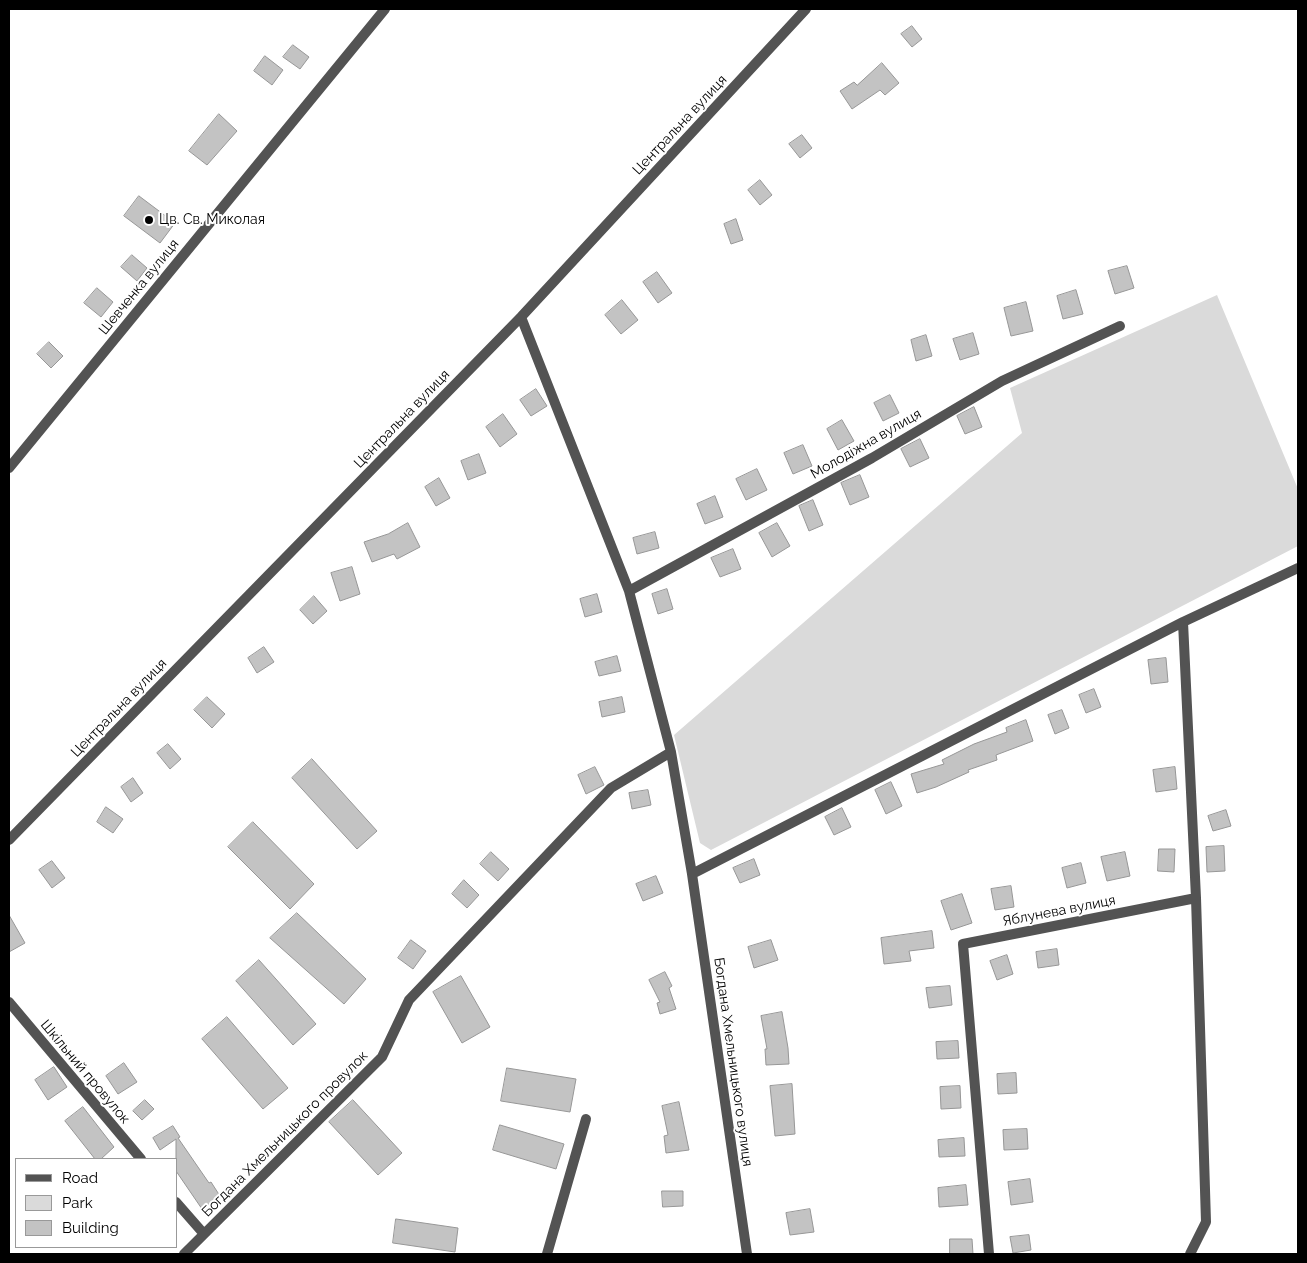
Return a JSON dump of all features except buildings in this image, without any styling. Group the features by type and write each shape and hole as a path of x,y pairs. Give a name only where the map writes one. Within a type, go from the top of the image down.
{"street":[{"name":"Шевченка вулиця","path":"9,468 386,9"},
{"name":"Центральна вулиця","path":"9,840 521,317 806,9"},
{"name":"Богдана Хмельницького вулиця","path":"521,317 629,591 671,752 692,874 747,1254"},
{"name":"Молодіжна вулиця","path":"629,591 872,458 1002,381 1120,326"},
{"path":"692,874 1183,622 1298,568"},
{"path":"1183,622 1196,898 1206,1222 1190,1254"},
{"name":"Богдана Хмельницького провулок","path":"184,1254 382,1057 409,1000 610,788 671,752"},
{"name":"Яблунева вулиця","path":"989,1254 963,944 1196,898"},
{"name":"Шкільний провулок","path":"9,1002 140,1158"},
{"path":"546,1254 586,1119"},
{"path":"178,1204 204,1234"}],"green space":[{"path":"1217,295 1298,489 1298,546 711,850 700,843 674,735 1022,433 1010,388"}],"place":[{"name":"Цв. Св. Миколая","path":"149,220"}]}
